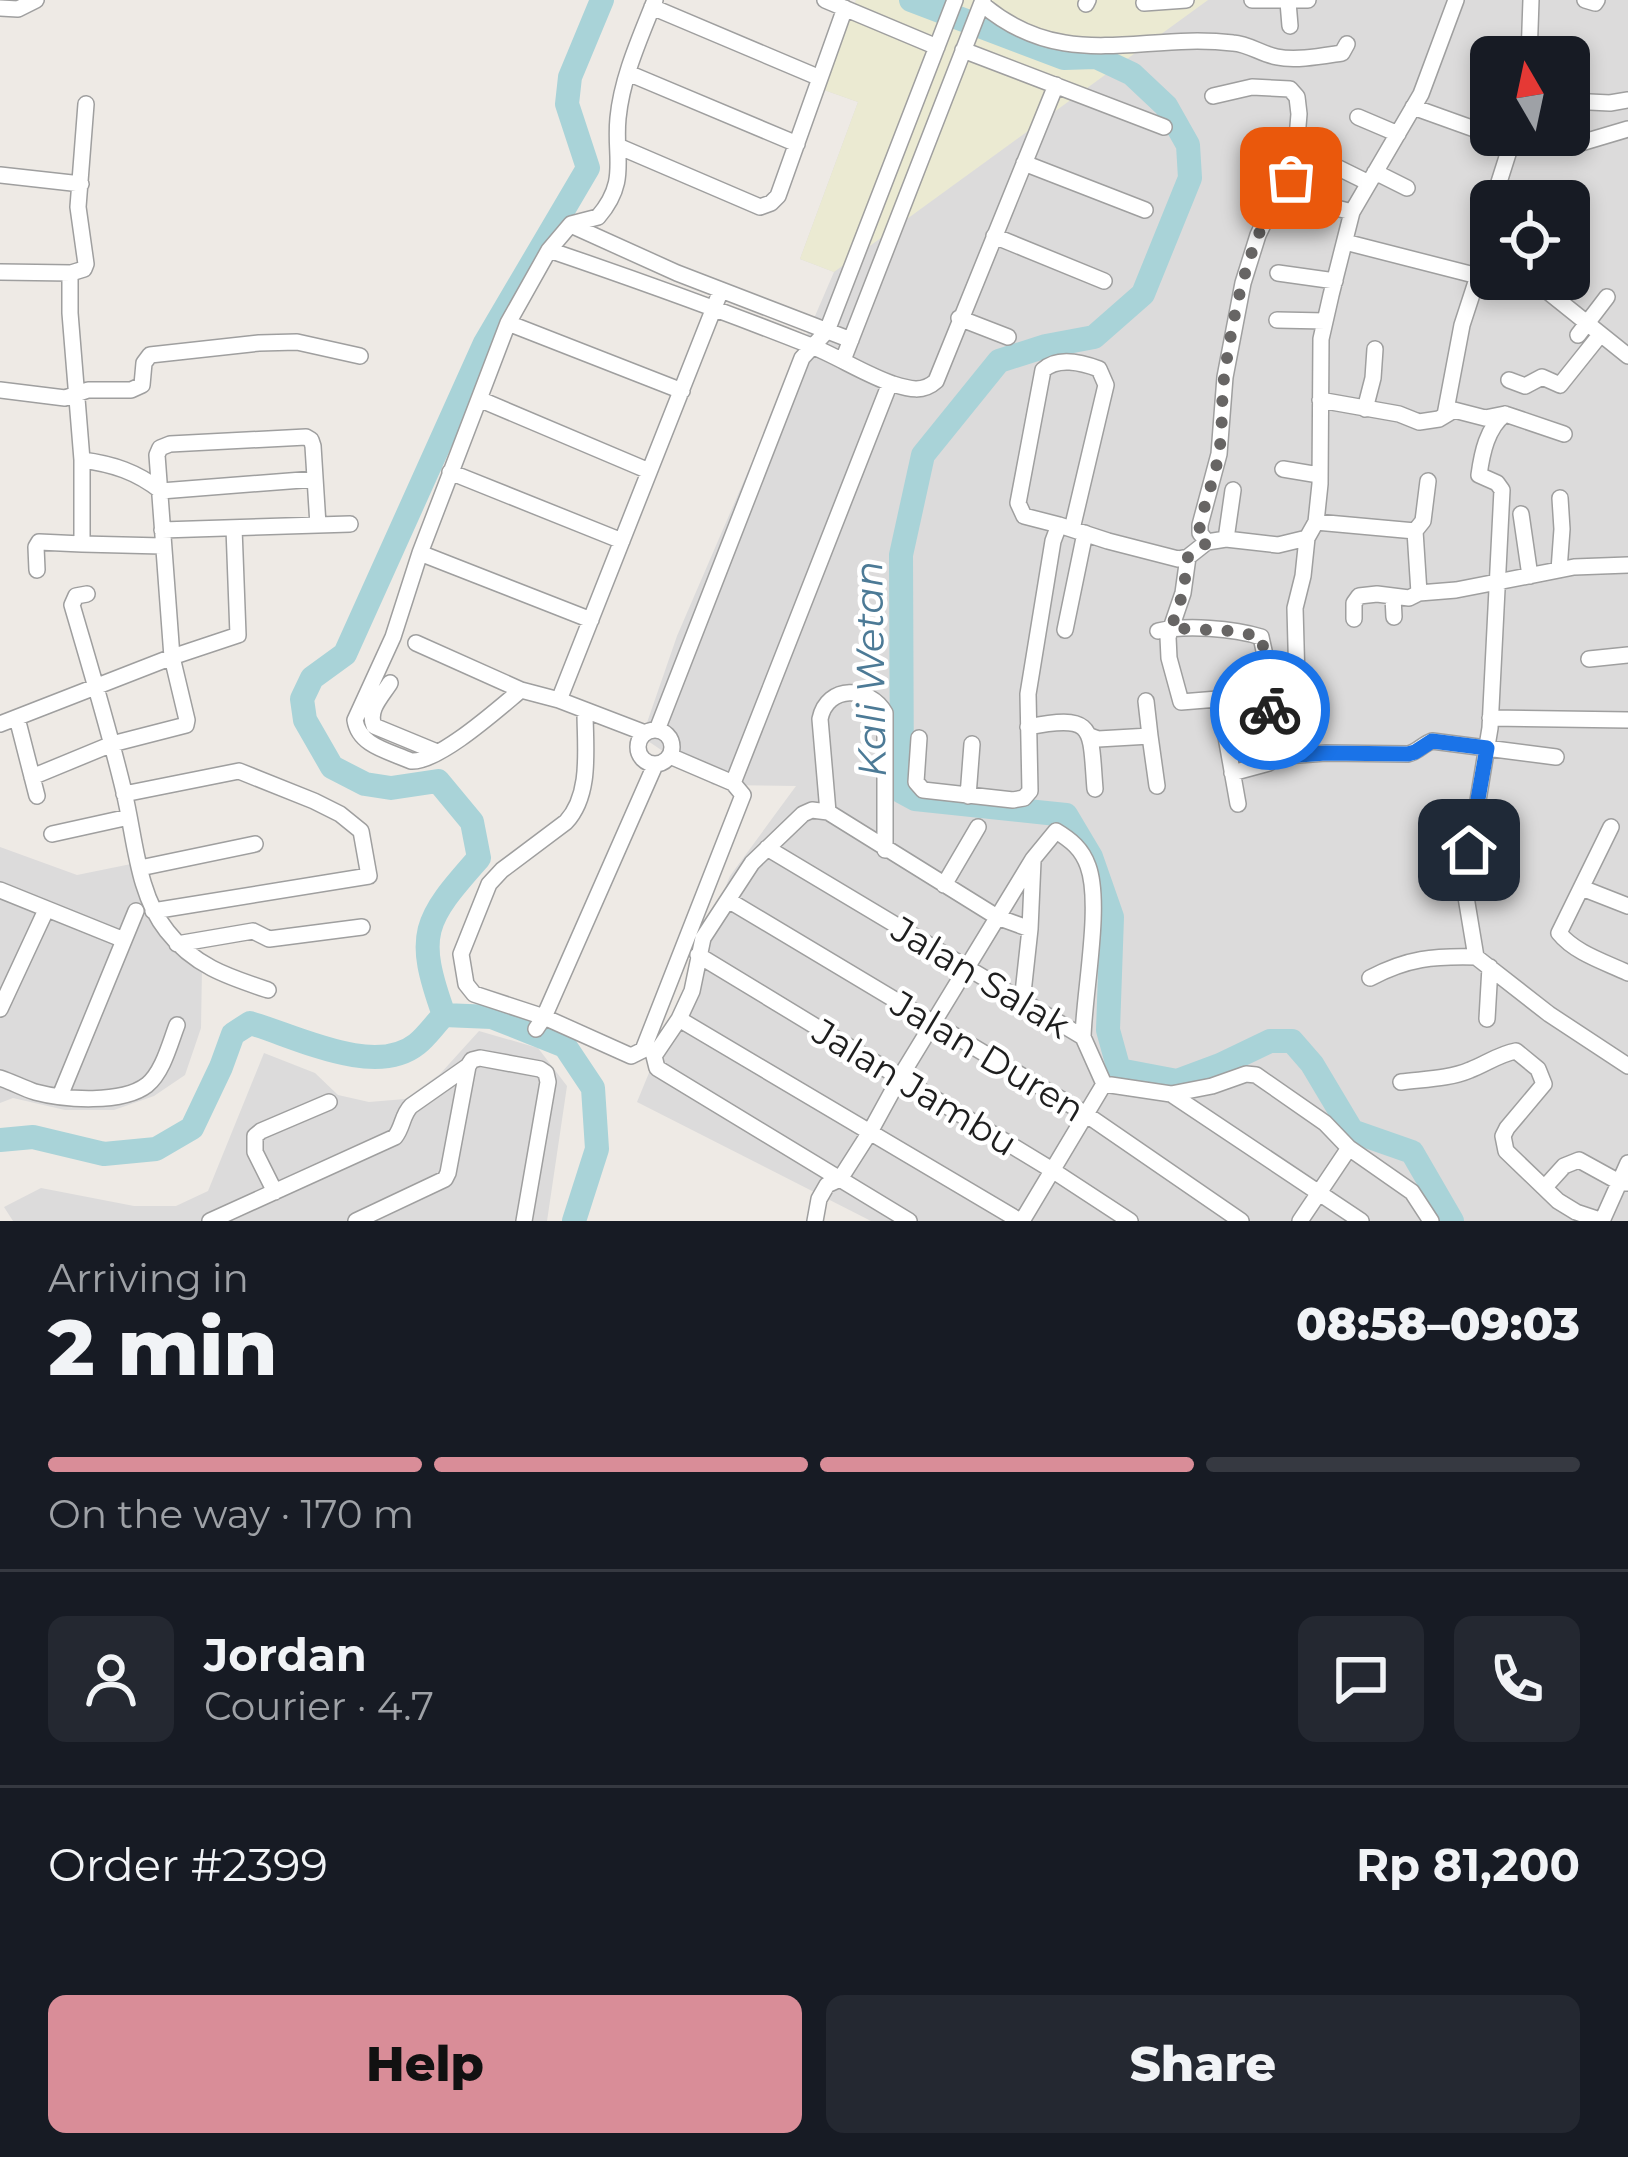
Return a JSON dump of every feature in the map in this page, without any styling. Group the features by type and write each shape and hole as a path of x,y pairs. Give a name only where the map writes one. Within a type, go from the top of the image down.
{"street":[{"path":"0,8 18,8 36,0"},
{"path":"825,0 939,41"},
{"path":"1144,3 1186,0"},
{"path":"1252,0 1308,0"},
{"path":"1297,682 1295,608 1307,538 1316,522 1321,339 1352,212 1421,94 1456,0"},
{"path":"1530,36 1531,0"},
{"path":"1586,0 1597,0"},
{"path":"1288,2 1290,26"},
{"path":"585,711 585,763 581,798 574,813 489,884 461,954 466,984 474,994 631,1055 643,1050 743,795 733,783 663,761 645,761 639,742 651,732 802,358 826,331 954,3"},
{"path":"521,690 427,760 411,760 361,738 355,720 393,637 508,323 549,250 571,224 598,217 616,191 617,120 628,73 654,4 820,78"},
{"path":"843,360 981,5 1014,25 1074,46 1234,43 1281,58 1342,53 1347,44"},
{"path":"620,147 760,207 771,203 778,196 845,8"},
{"path":"965,44 1164,127"},
{"path":"929,67 953,75"},
{"path":"628,73 797,145"},
{"path":"549,250 814,347 890,383 921,390 935,381 1056,85"},
{"path":"1208,542 1199,533 1200,525 1219,454 1225,377 1243,283 1274,200 1291,178 1299,113 1297,97 1290,89 1252,87 1213,96"},
{"path":"1590,102 1628,100"},
{"path":"0,272 70,273 86,267 79,221 86,104"},
{"path":"1413,107 1470,127"},
{"path":"1358,117 1398,134"},
{"path":"1590,140 1628,129"},
{"path":"1296,147 1407,188"},
{"path":"1024,163 1145,210"},
{"path":"0,175 81,184"},
{"path":"1309,201 1352,212"},
{"path":"571,224 851,340"},
{"path":"994,236 1104,281"},
{"path":"1345,242 1470,274"},
{"path":"70,273 82,460 82,544"},
{"path":"1278,273 1335,281"},
{"path":"559,700 721,290"},
{"path":"1509,380 1528,386 1546,378 1560,385 1607,297"},
{"path":"1445,415 1470,300"},
{"path":"1555,300 1589,332 1628,356"},
{"path":"959,318 1008,337"},
{"path":"1276,320 1325,322"},
{"path":"508,323 682,391"},
{"path":"0,390 54,398 88,390 137,389 150,355 297,342 360,356"},
{"path":"1365,410 1375,349"},
{"path":"1065,630 1072,529 1106,385 1099,369 1057,362 1043,370 1018,503 1024,516 1072,529 1168,557 1188,557 1208,542 1226,539 1277,545 1307,538"},
{"path":"733,783 890,383"},
{"path":"479,399 650,471"},
{"path":"1320,400 1419,422 1457,410 1479,417 1498,415 1564,434"},
{"path":"1487,1019 1483,962 1464,885 1490,718 1502,490 1480,475 1498,415"},
{"path":"32,777 112,744 186,725 172,657 160,448 306,437 313,446 318,525"},
{"path":"82,460 121,467 161,491 316,479"},
{"path":"1283,469 1319,476"},
{"path":"450,472 622,541"},
{"path":"1316,522 1415,531 1423,521 1428,481"},
{"path":"1226,539 1234,490"},
{"path":"1559,570 1560,498"},
{"path":"1521,514 1530,575"},
{"path":"37,570 39,542 82,544 234,528 350,524"},
{"path":"0,724 238,635 234,528"},
{"path":"919,738 919,788 1012,800 1028,795 1028,694 1054,541 1072,529"},
{"path":"1415,531 1419,593"},
{"path":"420,553 591,620"},
{"path":"1188,557 1183,593 1164,630 1169,658 1180,702 1217,699 1220,703 1238,804"},
{"path":"1354,619 1359,596 1409,598 1559,570 1628,565"},
{"path":"87,594 76,596 72,605 124,794 144,911 177,944 217,973 268,990"},
{"path":"1394,597 1394,617"},
{"path":"1164,630 1235,631 1261,637 1268,669 1272,757 1269,763 1232,773"},
{"path":"416,643 521,690 651,732 664,732 672,743 540,1023"},
{"path":"1589,659 1628,655"},
{"path":"390,683 372,712 374,726 437,752"},
{"path":"828,812 822,708 835,694 850,692 876,700 885,713 885,850"},
{"path":"1146,700 1156,786"},
{"path":"17,718 37,796"},
{"path":"1490,718 1628,720"},
{"path":"1028,727 1070,721 1085,728 1090,736 1095,789"},
{"path":"1090,736 1150,736"},
{"path":"1272,757 1408,754 1432,741 1556,757"},
{"path":"968,796 972,744"},
{"path":"60,1096 124,940 144,911 369,876 361,831 340,814 239,771 124,794"},
{"path":"909,1221 657,1068 654,1056 692,991 703,938 752,863 812,810 828,812 997,917 1030,929"},
{"path":"52,834 129,817"},
{"path":"944,885 978,827"},
{"path":"1611,827 1559,933 1581,951 1628,973"},
{"path":"814,1221 827,1185 840,1179 997,917 1057,831 1084,858 1092,887 1083,1037"},
{"path":"140,868 255,844"},
{"name":"Jalan Salak","path":"767,848 1083,1037 1103,1084"},
{"path":"1022,1002 1033,860"},
{"path":"1582,888 1628,907"},
{"path":"0,890 124,940"},
{"name":"Jalan Duren","path":"728,900 1084,1113 1241,1221"},
{"path":"0,1010 46,910"},
{"path":"177,944 253,931 268,939 362,927"},
{"name":"Jalan Jambu","path":"698,956 1130,1221"},
{"path":"1370,978 1401,962 1436,956 1483,962 1549,1015 1628,1066"},
{"path":"679,1019 1022,1221 1103,1084 1171,1094 1246,1073 1325,1123 1349,1148 1412,1192 1431,1221"},
{"path":"2,1074 33,1091 93,1099 116,1097 146,1087 177,1025"},
{"path":"1401,1082 1452,1076 1516,1051 1538,1070 1544,1084 1507,1128 1506,1151 1558,1201 1602,1221 1624,1183 1628,1163"},
{"path":"213,1220 395,1137 411,1106 480,1058 546,1073 524,1221"},
{"path":"356,1221 445,1179 468,1066"},
{"path":"1171,1094 1361,1221"},
{"path":"275,1192 255,1152 255,1136 329,1102"},
{"path":"1300,1221 1349,1148"},
{"path":"1545,1187 1564,1166 1579,1160 1624,1183"}],"shaded area":[{"path":"856,0 1628,0 1628,1221 871,1221 637,1102 730,876 796,786 713,785 642,737 677,636 834,272 800,259 858,102 824,90"},
{"path":"0,847 77,875 136,863 154,923 202,968 201,1028 185,1075 154,1096 114,1110 65,1110 13,1098 0,1103"},
{"path":"479,1031 538,1048 567,1086 547,1221 13,1221 4,1207 41,1188 134,1206 176,1206 208,1191 264,1053 315,1073 338,1095 369,1102 405,1099 440,1074"}],"green space":[{"path":"856,0 1208,0 834,272 800,259 858,102 824,90"}],"waterway":[{"path":"0,1140 33,1137 104,1154 156,1149 192,1128 233,1034 250,1023 335,1051 380,1057 417,1044 444,1015 429,965 430,930 446,898 479,858 472,822 438,781 391,788 365,784 332,767 305,720 302,699 312,678 345,654 485,343 588,168 567,104 570,77 602,0"},
{"name":"Kali Wetan","path":"911,0 1064,58 1096,57 1132,74 1166,106 1188,145 1190,178 1143,294 1094,337 999,361 923,455 901,555 902,792 915,799 1066,815 1091,857 1112,917 1108,1030 1119,1070 1177,1081 1270,1041 1292,1041 1312,1064 1352,1131 1412,1152 1452,1221"},
{"path":"444,1015 492,1017 565,1046 593,1088 597,1149 574,1221"}],"way so far":[{"path":"1270,710 1261,637 1171,628 1188,557 1208,542 1199,533 1200,525 1219,454 1225,377 1243,283 1274,200 1291,178"}],"route":[{"path":"1270,710 1272,757 1408,754 1432,741 1487,748 1469,850"}]}
